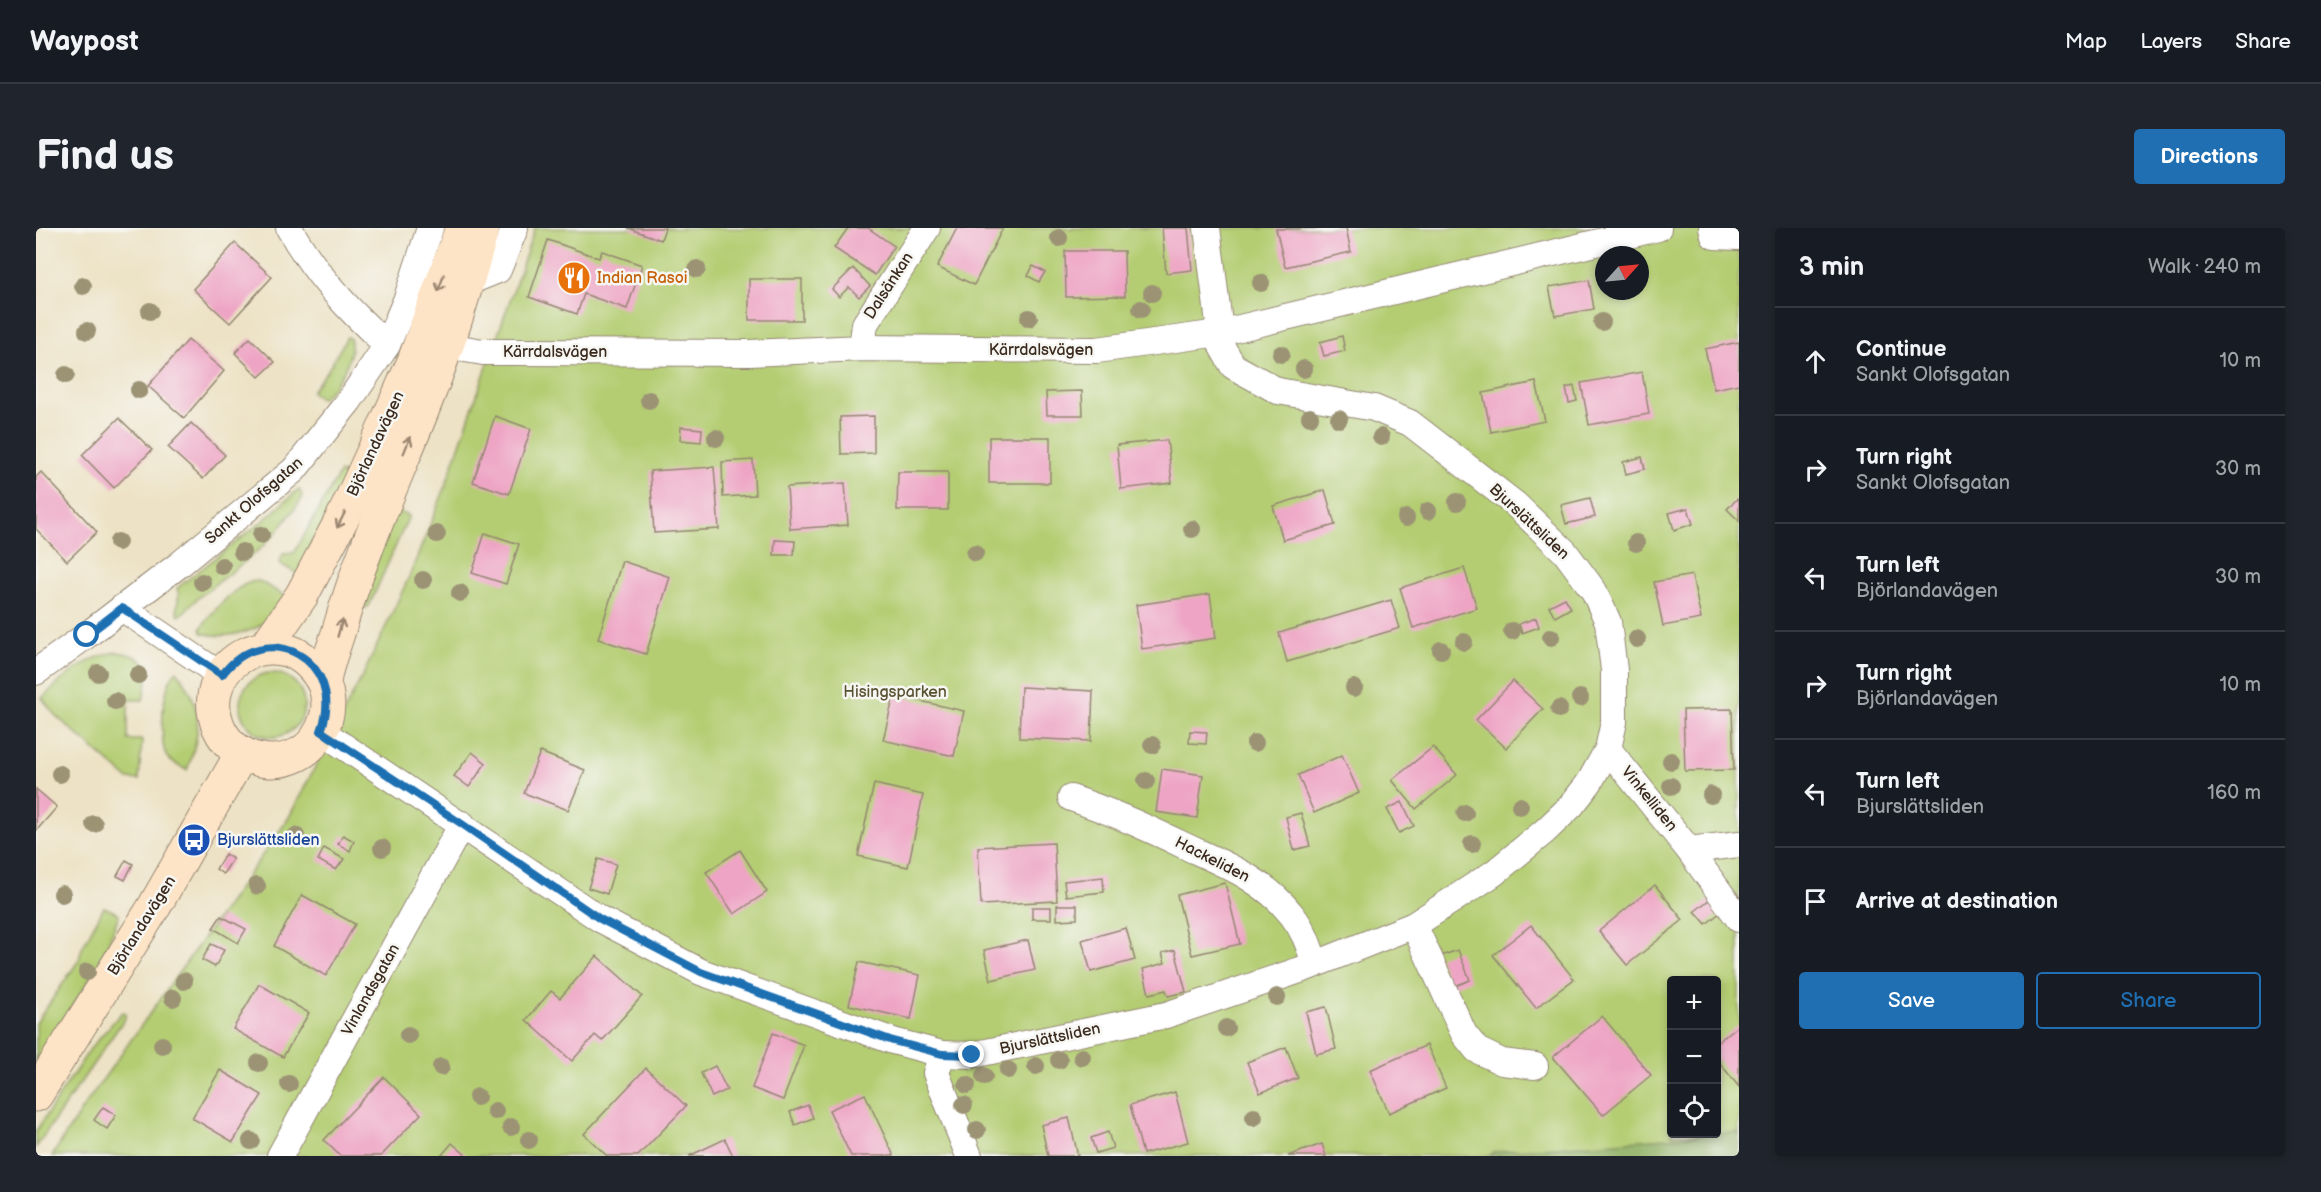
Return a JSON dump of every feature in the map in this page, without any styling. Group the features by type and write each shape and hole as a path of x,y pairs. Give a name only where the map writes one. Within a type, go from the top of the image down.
{"street":[{"path":"289,228 300,248 331,290 356,317 401,353 447,346"},
{"name":"Björlandavägen","path":"401,353 406,298 430,228"},
{"name":"Björlandavägen","path":"265,648 302,595 345,513 401,353 462,228"},
{"name":"Björlandavägen","path":"321,731 328,708 324,684 343,616 376,524 447,346 483,228"},
{"path":"466,284 498,270 515,228"},
{"name":"Dalsänkan","path":"862,348 865,324 927,228"},
{"name":"Bjurslättsliden","path":"321,731 600,919 701,972 893,1041 942,1054 972,1055 1166,1015 1316,964 1414,925 1494,873 1545,831 1571,806 1589,783 1608,749 1614,722 1614,670 1608,622 1594,591 1565,552 1515,504 1410,423 1374,408 1278,391 1233,366 1222,347 1219,333 1207,228"},
{"name":"Kärrdalsvägen","path":"447,346 496,352 750,353 862,348 1097,350 1219,333 1658,228"},
{"path":"1712,228 1714,236 1739,237"},
{"name":"Sankt Olofsgatan","path":"36,672 180,564 294,470 349,401 401,353"},
{"path":"122,608 222,675"},
{"path":"321,731 307,749 286,759 263,761 242,753 225,738 216,718 215,696 222,675 236,659 265,648 290,650 301,656 310,663 324,684"},
{"name":"Vinkelliden","path":"1608,749 1689,850 1739,919"},
{"name":"Björlandavägen","path":"36,1095 154,907 242,753"},
{"name":"Hackeliden","path":"1071,798 1102,808 1143,826 1244,874 1274,895 1292,914 1304,931 1316,964"},
{"name":"Vinlandsgatan","path":"280,1156 462,824"},
{"path":"1689,850 1739,844"},
{"path":"1414,925 1464,1034 1477,1050 1502,1062 1535,1066"},
{"path":"942,1054 936,1073 969,1156"}],"green space":[{"name":"Hisingsparken","path":"535,228 1739,228 1739,1156 52,1156 82,1109 288,819 366,669 409,577 443,493"},
{"path":"347,337 350,338 351,346 347,363 333,387 321,399 311,392 328,370"},
{"path":"340,472 348,478 304,578 279,563 283,554 294,553"},
{"path":"299,489 301,500 267,542 198,598 181,615 178,614 177,588 263,521"},
{"path":"396,511 409,516 369,606 365,608 359,605"},
{"path":"259,581 287,597 269,619 257,628 241,633 219,636 202,633 201,628 227,598 243,586"},
{"path":"117,652 137,657 146,667 147,681 143,700 128,700 128,740 142,740 139,780 128,779 55,715 42,698 86,663"},
{"path":"177,671 186,683 196,707 197,731 187,770 167,757 164,749 162,726 165,699 172,677"},
{"path":"266,673 278,673 295,682 302,693 304,705 302,717 295,728 278,737 266,737 254,732 245,723 240,711 240,699 245,687 254,678"},
{"path":"104,907 119,914 104,953 83,990 36,1061 36,1023 79,960 82,948"},
{"path":"122,1012 126,1013 125,1018 36,1147 36,1131 90,1049"},
{"path":"1739,1132 1739,1156 1489,1156 1494,1152 1667,1138 1721,1138 1721,1133"}],"building":[{"path":"628,228 665,228 661,240"},
{"path":"848,228 868,228 894,246 875,275 834,248"},
{"path":"957,228 1003,228 974,285 937,267"},
{"path":"1162,228 1188,228 1192,270 1166,273"},
{"path":"1346,228 1351,252 1285,267 1276,229"},
{"path":"548,240 599,258 602,251 642,265 627,309 584,294 577,314 529,297"},
{"path":"235,243 272,277 230,323 193,289"},
{"path":"1065,251 1124,251 1125,296 1066,297"},
{"path":"1033,266 1045,272 1039,282 1028,276"},
{"path":"853,268 870,286 859,297 849,287 839,297 832,289"},
{"path":"749,279 802,279 802,320 749,320"},
{"path":"1589,280 1594,309 1555,316 1549,287"},
{"path":"1342,336 1345,351 1324,356 1320,342"},
{"path":"250,338 275,362 259,377 235,353"},
{"path":"188,340 224,371 184,418 148,386"},
{"path":"1739,342 1739,384 1714,389 1705,349"},
{"path":"1642,372 1649,414 1589,425 1581,383"},
{"path":"1536,382 1545,421 1491,432 1483,393"},
{"path":"1574,386 1577,401 1569,403 1566,388"},
{"path":"1082,391 1083,415 1047,415 1046,392"},
{"path":"495,416 531,429 509,494 473,482"},
{"path":"874,416 874,453 841,454 840,417"},
{"path":"119,418 152,450 114,488 82,455"},
{"path":"191,423 225,455 203,479 168,447"},
{"path":"681,427 702,429 701,442 680,440"},
{"path":"989,437 1050,437 1050,483 989,483"},
{"path":"1167,440 1172,483 1121,489 1117,445"},
{"path":"1642,457 1645,469 1626,474 1623,462"},
{"path":"753,460 755,495 723,497 722,462"},
{"path":"714,467 719,529 654,533 650,471"},
{"path":"41,472 97,532 67,561 36,529 36,477"},
{"path":"898,472 948,472 948,510 897,510"},
{"path":"845,483 848,525 790,529 787,487"},
{"path":"1325,490 1335,525 1283,540 1273,506"},
{"path":"1590,498 1595,517 1566,524 1561,505"},
{"path":"1737,499 1739,501 1739,521 1727,509"},
{"path":"1688,508 1693,524 1674,530 1669,513"},
{"path":"485,533 519,544 506,584 472,573"},
{"path":"775,540 795,541 794,555 774,555"},
{"path":"622,561 670,577 646,654 598,639"},
{"path":"1464,568 1477,608 1413,628 1400,588"},
{"path":"1692,575 1701,619 1663,626 1654,582"},
{"path":"1210,594 1216,638 1142,649 1136,605"},
{"path":"1565,598 1571,608 1555,617 1549,606"},
{"path":"1391,600 1400,628 1287,662 1279,633"},
{"path":"1536,618 1539,627 1522,633 1519,624"},
{"path":"1513,681 1543,709 1506,748 1476,720"},
{"path":"1021,687 1093,691 1091,741 1019,738"},
{"path":"894,695 964,711 954,756 883,740"},
{"path":"1732,709 1734,770 1685,771 1683,710"},
{"path":"1190,731 1207,732 1206,744 1189,743"},
{"path":"1433,747 1457,775 1416,809 1392,780"},
{"path":"472,752 486,763 469,787 454,776"},
{"path":"540,752 585,770 568,810 524,793"},
{"path":"1342,755 1359,793 1314,813 1298,775"},
{"path":"1162,769 1203,775 1197,818 1156,812"},
{"path":"874,784 923,795 908,867 858,856"},
{"path":"36,789 57,807 36,831"},
{"path":"1402,802 1414,826 1399,833 1387,809"},
{"path":"1301,813 1310,846 1294,850 1286,817"},
{"path":"343,835 354,841 350,851 338,844"},
{"path":"1054,843 1057,901 981,905 978,847"},
{"path":"324,848 344,859 336,870 318,860"},
{"path":"740,850 767,892 734,914 706,872"},
{"path":"225,854 233,859 223,874 216,869"},
{"path":"598,859 616,864 607,894 588,888"},
{"path":"126,860 133,864 125,880 117,876"},
{"path":"1103,877 1104,892 1066,896 1064,881"},
{"path":"1225,883 1240,944 1192,955 1177,895"},
{"path":"1655,885 1683,920 1627,965 1599,931"},
{"path":"302,895 355,924 326,976 274,946"},
{"path":"1710,899 1721,912 1706,924 1695,911"},
{"path":"1057,905 1077,905 1077,919 1057,920"},
{"path":"1032,907 1051,907 1051,919 1032,919"},
{"path":"221,916 246,929 238,943 213,928"},
{"path":"1531,925 1574,979 1536,1008 1493,955"},
{"path":"1126,928 1135,960 1091,972 1082,940"},
{"path":"1028,940 1035,970 991,980 984,950"},
{"path":"211,944 224,950 215,967 202,960"},
{"path":"1175,950 1186,992 1168,996 1166,990 1149,994 1143,969 1165,963 1162,953"},
{"path":"1458,950 1470,980 1450,988 1438,957"},
{"path":"597,956 642,996 602,1041 595,1035 572,1061 526,1020 551,991 560,998"},
{"path":"859,962 920,975 911,1019 849,1005"},
{"path":"259,984 309,1013 283,1057 233,1029"},
{"path":"1326,1007 1336,1049 1316,1054 1306,1012"},
{"path":"1602,1016 1651,1075 1603,1115 1553,1057"},
{"path":"1739,1025 1739,1087 1721,1064 1721,1039"},
{"path":"773,1033 804,1045 783,1100 752,1088"},
{"path":"1427,1045 1446,1088 1389,1113 1370,1070"},
{"path":"1286,1047 1298,1078 1260,1093 1247,1062"},
{"path":"715,1066 727,1090 712,1097 701,1073"},
{"path":"646,1068 686,1106 638,1156 607,1156 584,1134"},
{"path":"220,1070 262,1095 233,1142 192,1118"},
{"path":"384,1077 421,1114 381,1156 340,1156 324,1140"},
{"path":"1175,1092 1188,1142 1143,1154 1130,1105"},
{"path":"865,1094 894,1156 851,1156 829,1110"},
{"path":"808,1105 813,1118 795,1125 790,1112"},
{"path":"103,1107 116,1115 107,1129 94,1120"},
{"path":"1069,1118 1078,1156 1048,1156 1041,1125"},
{"path":"1108,1132 1113,1148 1096,1153 1091,1138"},
{"path":"725,1139 733,1156 689,1156"},
{"path":"452,1143 467,1156 441,1156"},
{"path":"1322,1144 1326,1156 1288,1156"}],"place":[{"name":"Indian Rasoi","path":"574,278"},
{"name":"Bjurslättsliden","path":"194,840"}],"route":[{"path":"87,635 122,608 222,675 236,659 255,650 265,648 290,650 310,663 324,684 328,708 321,731 600,919 701,972 893,1041 942,1054 972,1055"}]}
